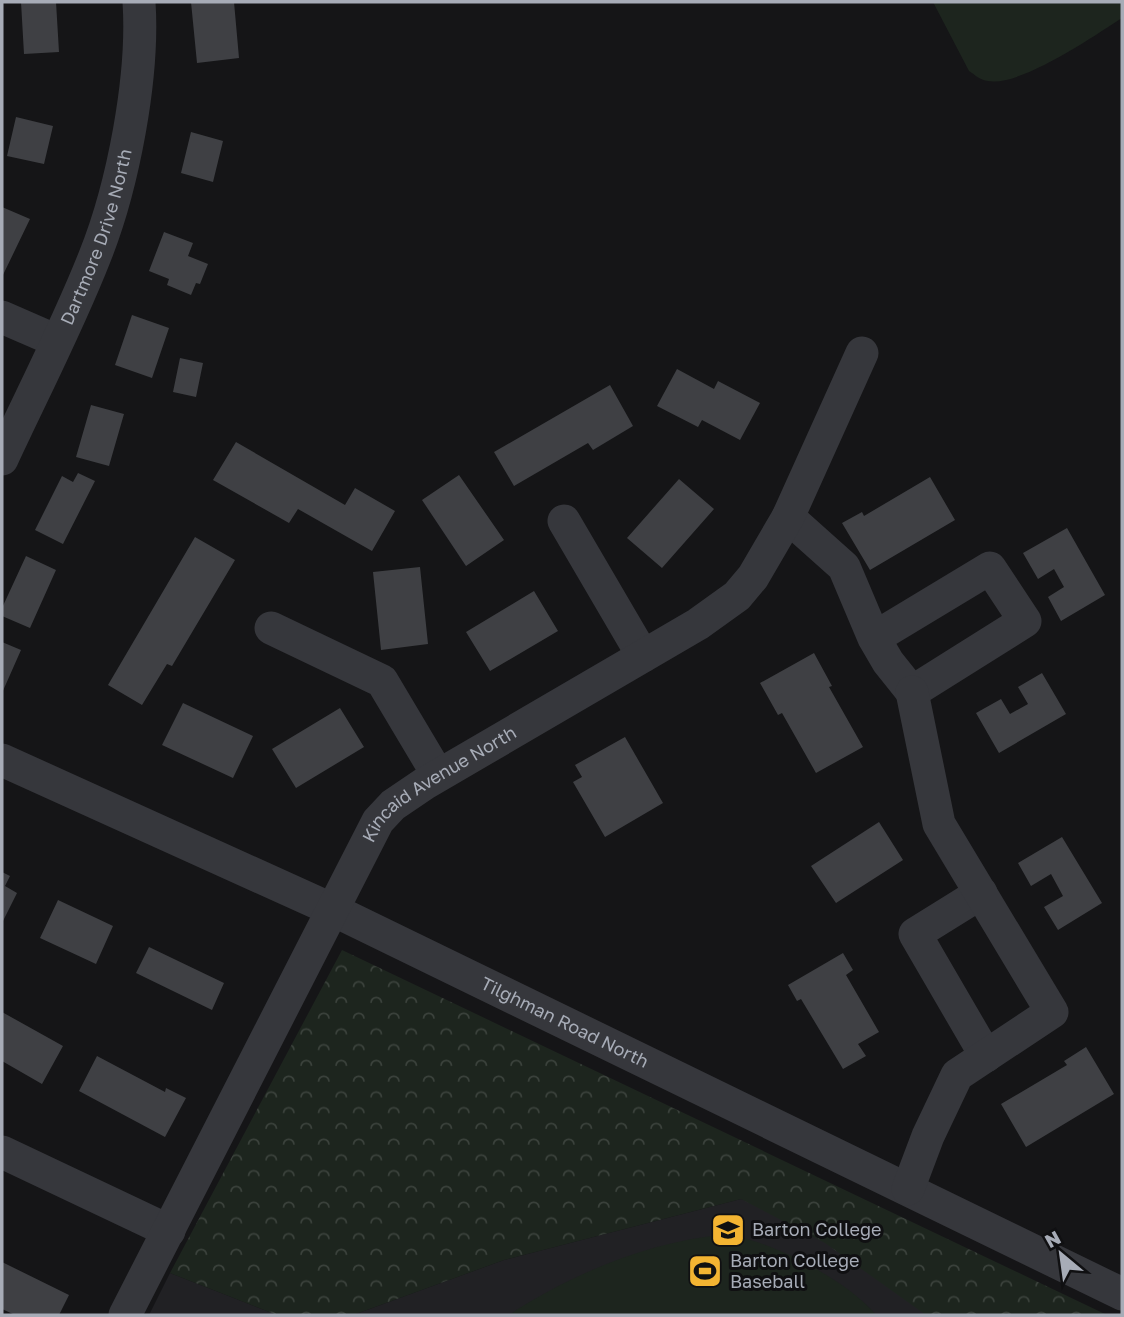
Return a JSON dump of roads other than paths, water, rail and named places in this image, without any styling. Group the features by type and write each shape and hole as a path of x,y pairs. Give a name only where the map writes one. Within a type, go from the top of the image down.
{"street":[{"name":"Dartmore Drive North","path":"2,459 95,256 116,192 133,99 141,33 139,2"},
{"path":"2,317 57,341"},
{"name":"Kincaid Avenue North","path":"125,1315 378,821 393,805 438,775 698,624 737,596 752,577 788,517 862,353"},
{"path":"788,517 844,567 874,638 888,662 912,692 939,824 1052,1012 957,1075 928,1136 908,1189"},
{"path":"564,522 643,656"},
{"path":"874,638 990,568 1026,621 912,692"},
{"path":"271,628 382,681 438,775"},
{"name":"Tilghman Road North","path":"2,760 331,909 1122,1294"},
{"path":"981,893 915,934 985,1056"},
{"path":"2,1152 169,1231"}],"place":[{"name":"Barton College","path":"728,1230"},
{"name":"Barton College Baseball","path":"705,1271"}]}
